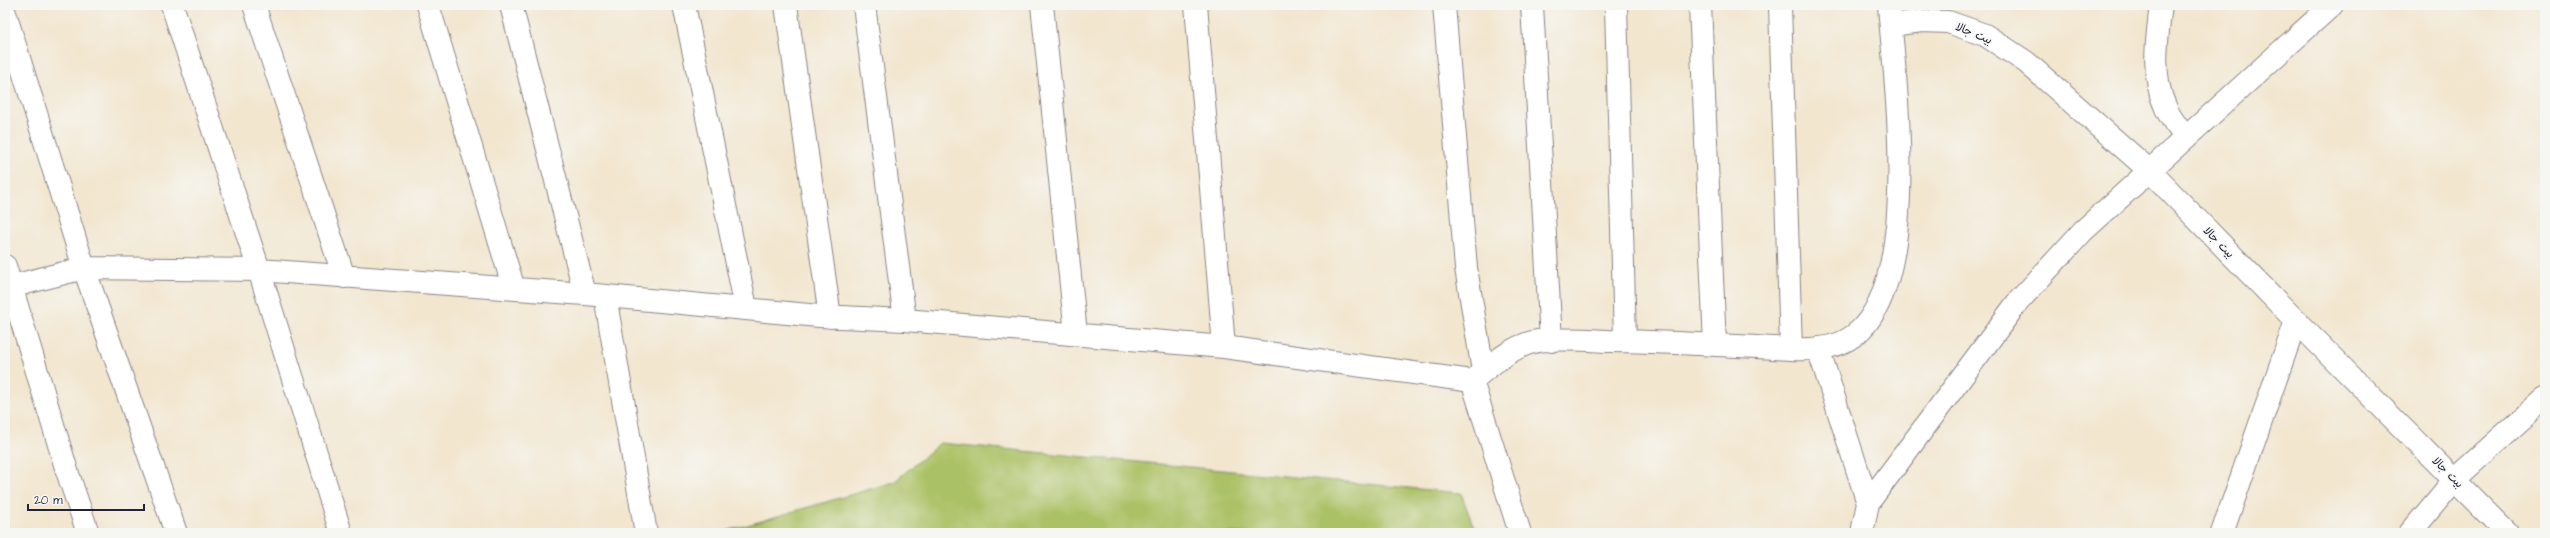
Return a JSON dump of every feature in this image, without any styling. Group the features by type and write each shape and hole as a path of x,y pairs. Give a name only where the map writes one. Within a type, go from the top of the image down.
{"street":[{"path":"172,5 259,270 341,533"},
{"path":"254,5 344,277"},
{"path":"428,5 514,289"},
{"path":"510,5 595,295 646,533"},
{"path":"684,5 746,308"},
{"path":"786,5 830,316"},
{"path":"864,5 906,320"},
{"path":"1042,5 1076,334"},
{"path":"1196,5 1224,347"},
{"path":"1444,5 1466,268 1478,376 1520,533"},
{"path":"1532,5 1551,341"},
{"path":"1616,5 1625,341"},
{"path":"1700,5 1716,346"},
{"path":"1780,5 1791,348"},
{"path":"2161,5 2156,60 2158,83 2165,106 2185,137"},
{"path":"1862,533 1868,503 2017,303 2083,231 2332,5"},
{"path":"5,13 84,268 176,533"},
{"path":"88,533 7,280 84,268 259,270 595,295 830,316 906,320 1076,334 1224,347 1478,376 1523,345 1538,341 1625,341 1791,348 1818,348 1833,346 1855,335 1875,314 1888,276 1897,234 1901,183 1890,15"},
{"name":"بيت جالا","path":"1890,15 1922,21 1948,22 1985,36 2026,62 2150,171 2296,322 2508,533"},
{"path":"2222,533 2296,322"},
{"path":"1818,348 1868,503"},
{"path":"2410,533 2455,479 2545,398"}],"green space":[{"path":"940,443 1461,493 1476,533 720,533 894,482"}]}
